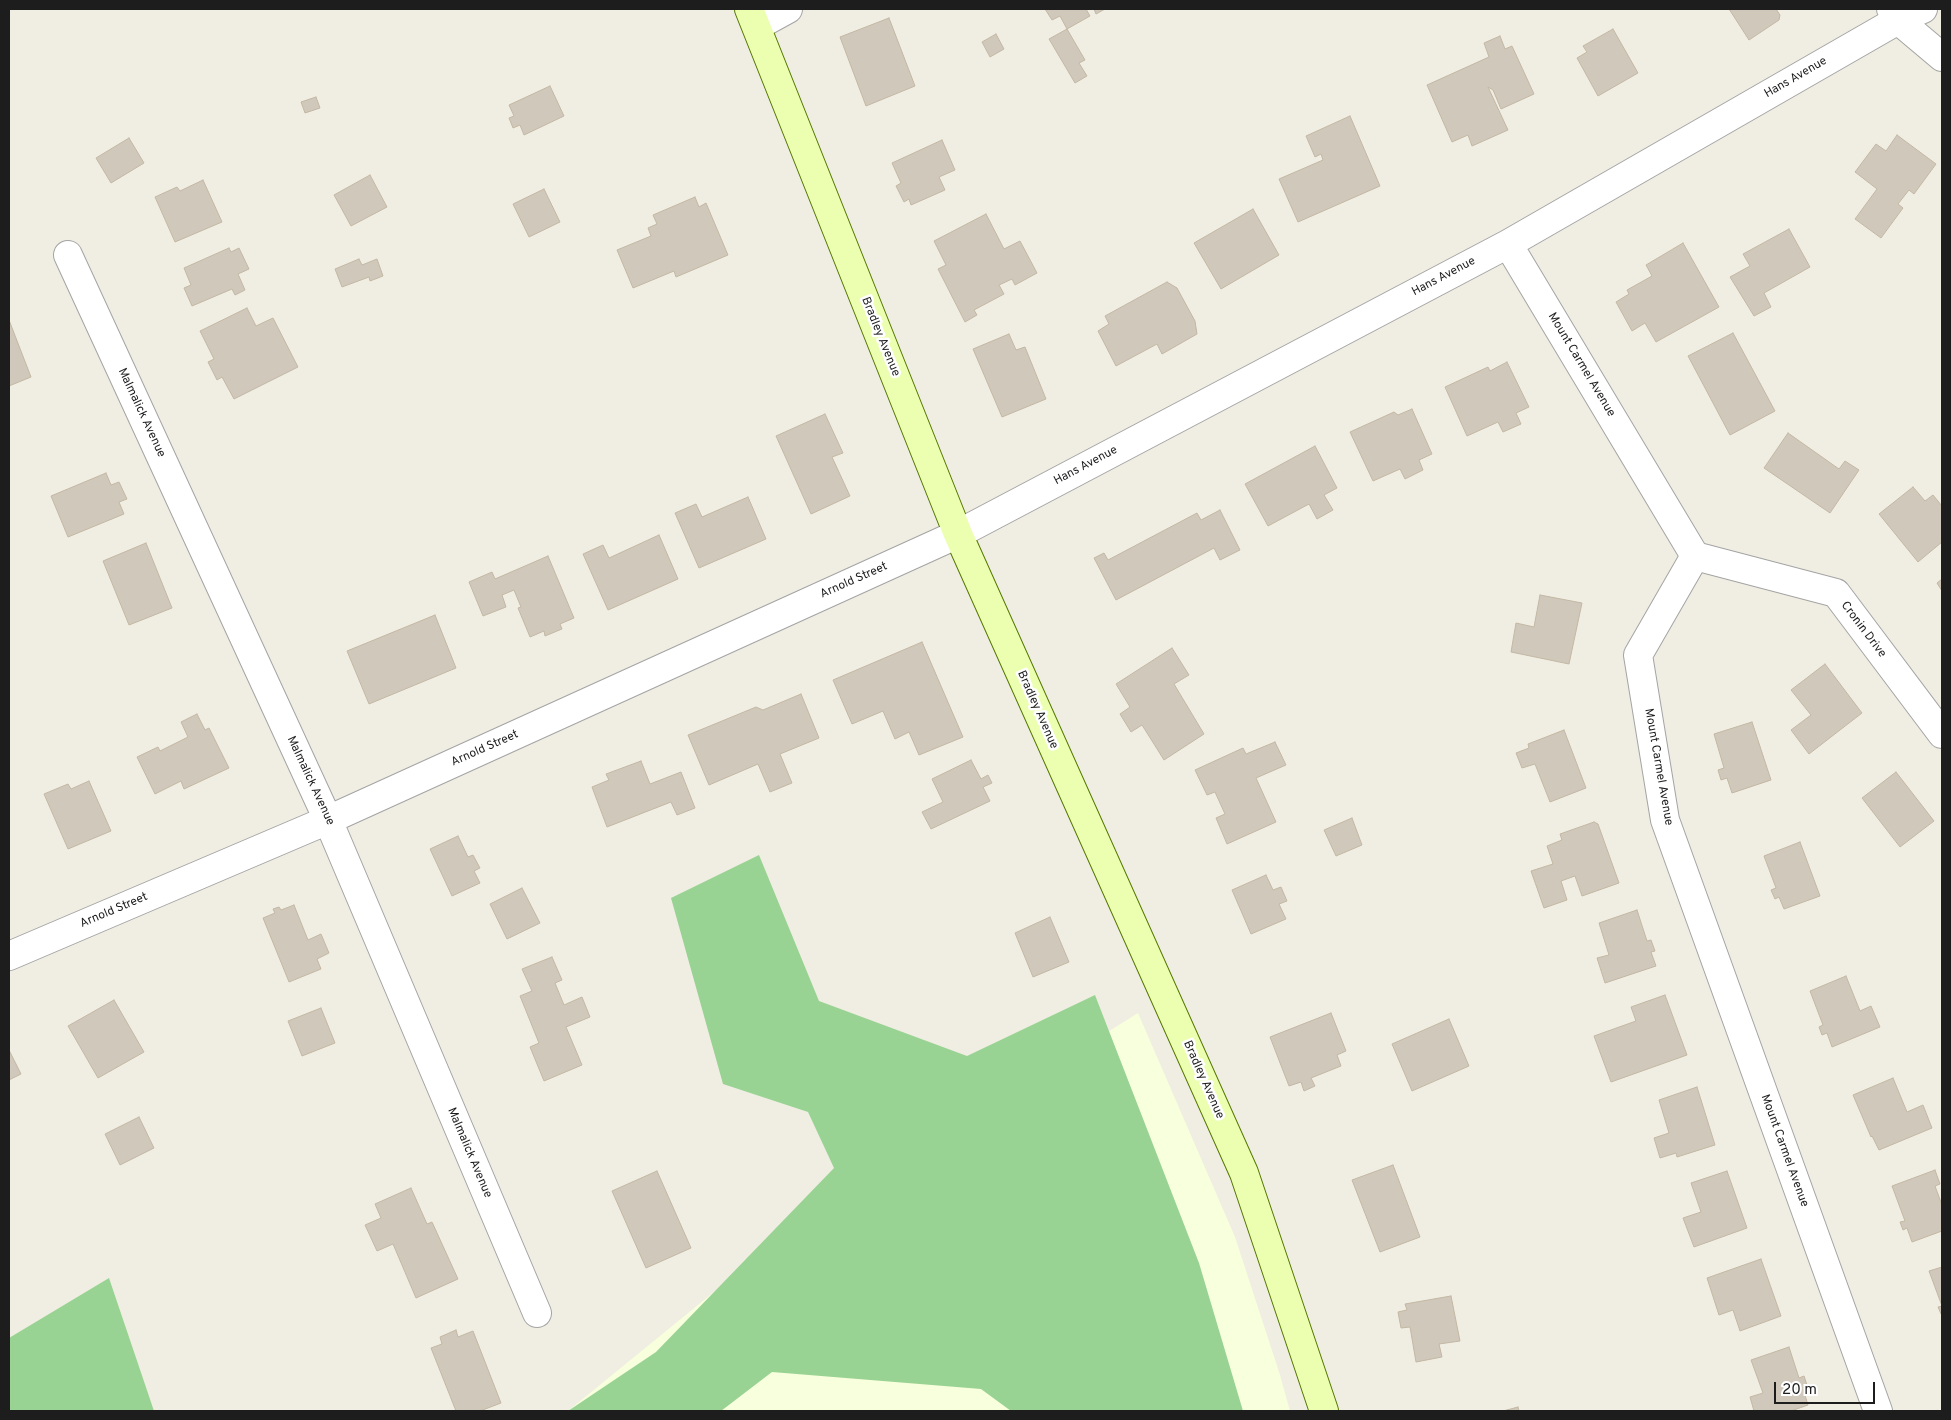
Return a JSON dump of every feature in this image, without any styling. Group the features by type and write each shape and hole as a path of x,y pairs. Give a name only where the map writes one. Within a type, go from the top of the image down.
{"street":[{"path":"753,18 788,9"},
{"name":"Hans Avenue","path":"958,534 1508,244 1894,14 1923,9"},
{"path":"1894,14 1942,57"},
{"name":"Bradley Avenue","path":"753,18 958,534 1244,1173 1324,1411"},
{"name":"Mount Carmel Avenue","path":"1508,244 1695,556 1638,655 1665,820 1878,1411"},
{"name":"Malmalick Avenue","path":"68,256 328,820 537,1313"},
{"name":"Arnold Street","path":"9,956 328,820 958,534"},
{"name":"Cronin Drive","path":"1695,556 1836,593 1942,734"}],"shaded area":[{"path":"1138,1013 1235,1237 1290,1411 568,1411 785,1234"}],"green space":[{"path":"759,855 819,1001 967,1056 1095,995 1199,1263 1243,1411 1011,1411 981,1389 772,1372 721,1411 568,1411 656,1352 834,1168 808,1112 723,1084 671,898"},
{"path":"109,1278 154,1411 9,1411 9,1338"}],"building":[{"path":"1045,9 1086,9 1090,16 1067,29 1060,16 1052,20"},
{"path":"1094,9 1105,9 1096,14"},
{"path":"1729,9 1776,9 1780,15 1779,20 1749,40"},
{"path":"889,18 915,86 866,106 840,37"},
{"path":"1067,29 1085,60 1079,63 1087,76 1075,83 1049,39"},
{"path":"1613,29 1638,73 1598,96 1577,58 1587,52 1583,46"},
{"path":"996,34 1004,49 990,57 982,42"},
{"path":"1500,36 1505,49 1512,46 1534,94 1501,109 1493,90 1488,87 1508,130 1472,146 1468,135 1452,142 1427,85 1489,57 1484,43"},
{"path":"550,86 564,116 524,135 520,125 513,128 509,118 514,116 509,105"},
{"path":"316,97 320,108 305,113 301,102"},
{"path":"1350,116 1380,186 1298,222 1279,179 1323,160 1321,154 1315,157 1306,136"},
{"path":"1897,135 1936,164 1914,194 1909,190 1898,204 1903,208 1881,238 1855,219 1877,189 1855,172 1876,144 1886,151"},
{"path":"129,138 144,163 111,183 96,158"},
{"path":"942,140 955,170 939,177 945,190 911,205 909,199 904,202 896,186 901,183 892,163"},
{"path":"370,175 387,207 351,226 334,195"},
{"path":"203,180 222,222 175,242 155,197 177,187 180,191"},
{"path":"544,189 560,222 529,237 513,204"},
{"path":"695,197 699,207 706,203 728,255 676,277 674,271 633,288 617,250 651,236 648,228 657,224 653,215"},
{"path":"1253,209 1279,255 1221,289 1194,243"},
{"path":"986,214 1004,249 1020,241 1037,273 1015,285 1012,279 999,285 1004,294 974,310 977,315 965,322 938,269 946,265 934,241"},
{"path":"1789,229 1810,267 1764,293 1771,307 1754,316 1730,277 1750,266 1743,254"},
{"path":"1683,243 1719,307 1656,342 1645,323 1632,331 1616,302 1629,294 1627,290 1652,276 1646,265"},
{"path":"229,248 231,252 239,248 249,269 238,274 245,290 235,295 232,289 192,306 184,288 191,285 184,268"},
{"path":"359,259 362,265 377,259 383,276 370,281 369,277 342,287 335,269"},
{"path":"1167,282 1177,288 1195,321 1197,334 1162,354 1157,344 1116,366 1098,331 1109,324 1105,316"},
{"path":"247,308 256,326 273,318 298,367 234,399 222,377 217,380 208,362 214,359 200,331"},
{"path":"9,320 31,377 9,386"},
{"path":"1733,333 1775,411 1730,435 1688,356"},
{"path":"1009,334 1016,350 1025,347 1046,399 1002,417 973,349"},
{"path":"1507,362 1529,407 1516,413 1521,424 1503,432 1498,422 1467,436 1445,387 1488,367 1490,371"},
{"path":"1412,409 1432,454 1419,460 1423,470 1405,479 1400,469 1373,481 1350,432 1394,412 1398,415"},
{"path":"825,414 843,453 832,457 850,496 811,514 776,436"},
{"path":"1788,433 1839,469 1845,461 1859,470 1830,513 1764,468"},
{"path":"1315,446 1337,488 1324,495 1333,510 1317,519 1309,504 1268,526 1245,484"},
{"path":"106,473 111,485 119,482 127,499 119,502 124,514 68,537 51,496"},
{"path":"1913,487 1925,501 1933,495 1942,506 1942,542 1918,562 1879,514"},
{"path":"748,497 766,539 699,568 675,513 696,504 702,517"},
{"path":"1220,510 1240,550 1220,560 1214,548 1116,600 1094,558 1104,553 1108,560 1197,513 1201,520"},
{"path":"659,535 678,579 608,610 583,554 603,545 609,558"},
{"path":"146,543 172,608 129,625 103,561"},
{"path":"548,556 574,618 560,624 562,629 545,636 544,631 530,637 518,608 521,607 514,590 502,595 506,607 483,616 469,582 492,572 495,579"},
{"path":"1942,579 1942,591 1937,583"},
{"path":"1540,595 1582,603 1569,664 1511,652 1516,623 1534,627"},
{"path":"435,615 456,668 369,704 347,651"},
{"path":"922,642 963,737 919,755 909,732 895,739 883,711 852,724 833,680"},
{"path":"1172,648 1189,675 1174,684 1204,734 1164,760 1142,725 1131,732 1120,714 1130,707 1116,684"},
{"path":"1825,664 1862,713 1809,754 1791,730 1811,715 1791,690"},
{"path":"801,694 819,738 780,754 792,783 770,792 758,764 709,785 688,735 756,707 763,710"},
{"path":"197,714 205,730 209,728 229,768 184,789 181,781 155,794 137,757 158,747 160,751 188,737 181,722"},
{"path":"1752,722 1771,780 1732,793 1727,778 1721,780 1718,770 1724,768 1714,734"},
{"path":"1564,730 1586,788 1550,802 1535,764 1522,768 1516,753 1529,748 1528,744"},
{"path":"1275,742 1286,765 1256,778 1276,822 1227,844 1216,818 1225,814 1215,792 1207,795 1195,770 1243,748 1246,754"},
{"path":"971,760 981,779 988,775 992,783 983,787 990,801 931,829 922,812 943,802 932,779"},
{"path":"641,761 650,784 681,772 695,808 677,815 671,802 607,827 592,787 609,780 606,774"},
{"path":"1896,772 1934,821 1900,847 1862,798"},
{"path":"89,781 111,831 68,849 44,794 68,784 71,789"},
{"path":"1352,818 1362,845 1336,856 1324,830"},
{"path":"1594,822 1598,824 1619,883 1582,896 1575,876 1561,881 1567,900 1544,908 1531,871 1553,864 1547,846 1562,840 1560,834"},
{"path":"458,836 468,857 473,855 480,868 474,871 480,883 452,896 430,849"},
{"path":"1800,842 1820,896 1784,909 1779,897 1775,899 1771,890 1776,888 1764,856"},
{"path":"1266,875 1273,890 1281,887 1287,901 1279,904 1286,919 1251,934 1232,890"},
{"path":"522,888 540,923 507,939 490,904"},
{"path":"294,905 308,940 321,934 329,953 317,959 321,969 289,982 263,918 275,913 273,909 279,907 281,910"},
{"path":"1637,910 1647,941 1651,940 1655,951 1651,952 1656,966 1605,983 1597,958 1609,955 1599,923"},
{"path":"1050,917 1069,962 1033,977 1015,933"},
{"path":"552,957 562,980 555,983 564,1005 582,997 590,1017 566,1027 582,1065 544,1081 530,1047 539,1043 520,996 532,991 522,969"},
{"path":"1846,976 1860,1011 1871,1006 1880,1027 1832,1047 1827,1033 1822,1035 1819,1027 1823,1025 1810,991"},
{"path":"1665,995 1687,1055 1611,1082 1594,1036 1636,1021 1631,1007"},
{"path":"114,1000 144,1052 98,1078 68,1026"},
{"path":"321,1008 335,1043 302,1056 288,1021"},
{"path":"1331,1013 1346,1051 1337,1055 1341,1066 1311,1078 1315,1086 1304,1091 1301,1082 1289,1086 1270,1037"},
{"path":"1449,1019 1469,1066 1412,1091 1392,1044"},
{"path":"9,1050 21,1074 9,1080"},
{"path":"1893,1078 1907,1112 1923,1105 1932,1128 1879,1150 1871,1137 1853,1095"},
{"path":"1697,1087 1715,1145 1677,1157 1676,1153 1660,1158 1654,1138 1669,1133 1659,1100"},
{"path":"139,1117 154,1148 120,1165 105,1134"},
{"path":"1393,1165 1420,1237 1380,1252 1352,1180"},
{"path":"1935,1170 1940,1184 1935,1186 1942,1205 1942,1231 1912,1242 1907,1228 1903,1230 1900,1222 1905,1221 1892,1186"},
{"path":"657,1171 691,1248 646,1268 612,1191"},
{"path":"1727,1171 1747,1228 1694,1247 1683,1218 1701,1212 1691,1183"},
{"path":"411,1188 427,1224 432,1222 458,1279 416,1298 393,1244 377,1251 365,1225 381,1218 375,1204"},
{"path":"1761,1259 1781,1316 1740,1331 1733,1310 1719,1315 1707,1278"},
{"path":"1942,1267 1942,1306 1929,1271"},
{"path":"1451,1296 1460,1341 1439,1344 1442,1357 1416,1362 1410,1327 1401,1328 1398,1312 1407,1310 1405,1304"},
{"path":"1942,1306 1942,1314 1941,1314 1938,1307"},
{"path":"456,1330 458,1337 473,1331 501,1403 480,1411 456,1411 431,1348 442,1344 440,1337"},
{"path":"1789,1347 1799,1378 1804,1376 1808,1388 1803,1389 1808,1405 1791,1411 1754,1411 1750,1397 1763,1393 1751,1360"},
{"path":"1518,1407 1519,1411 1503,1411"}]}
